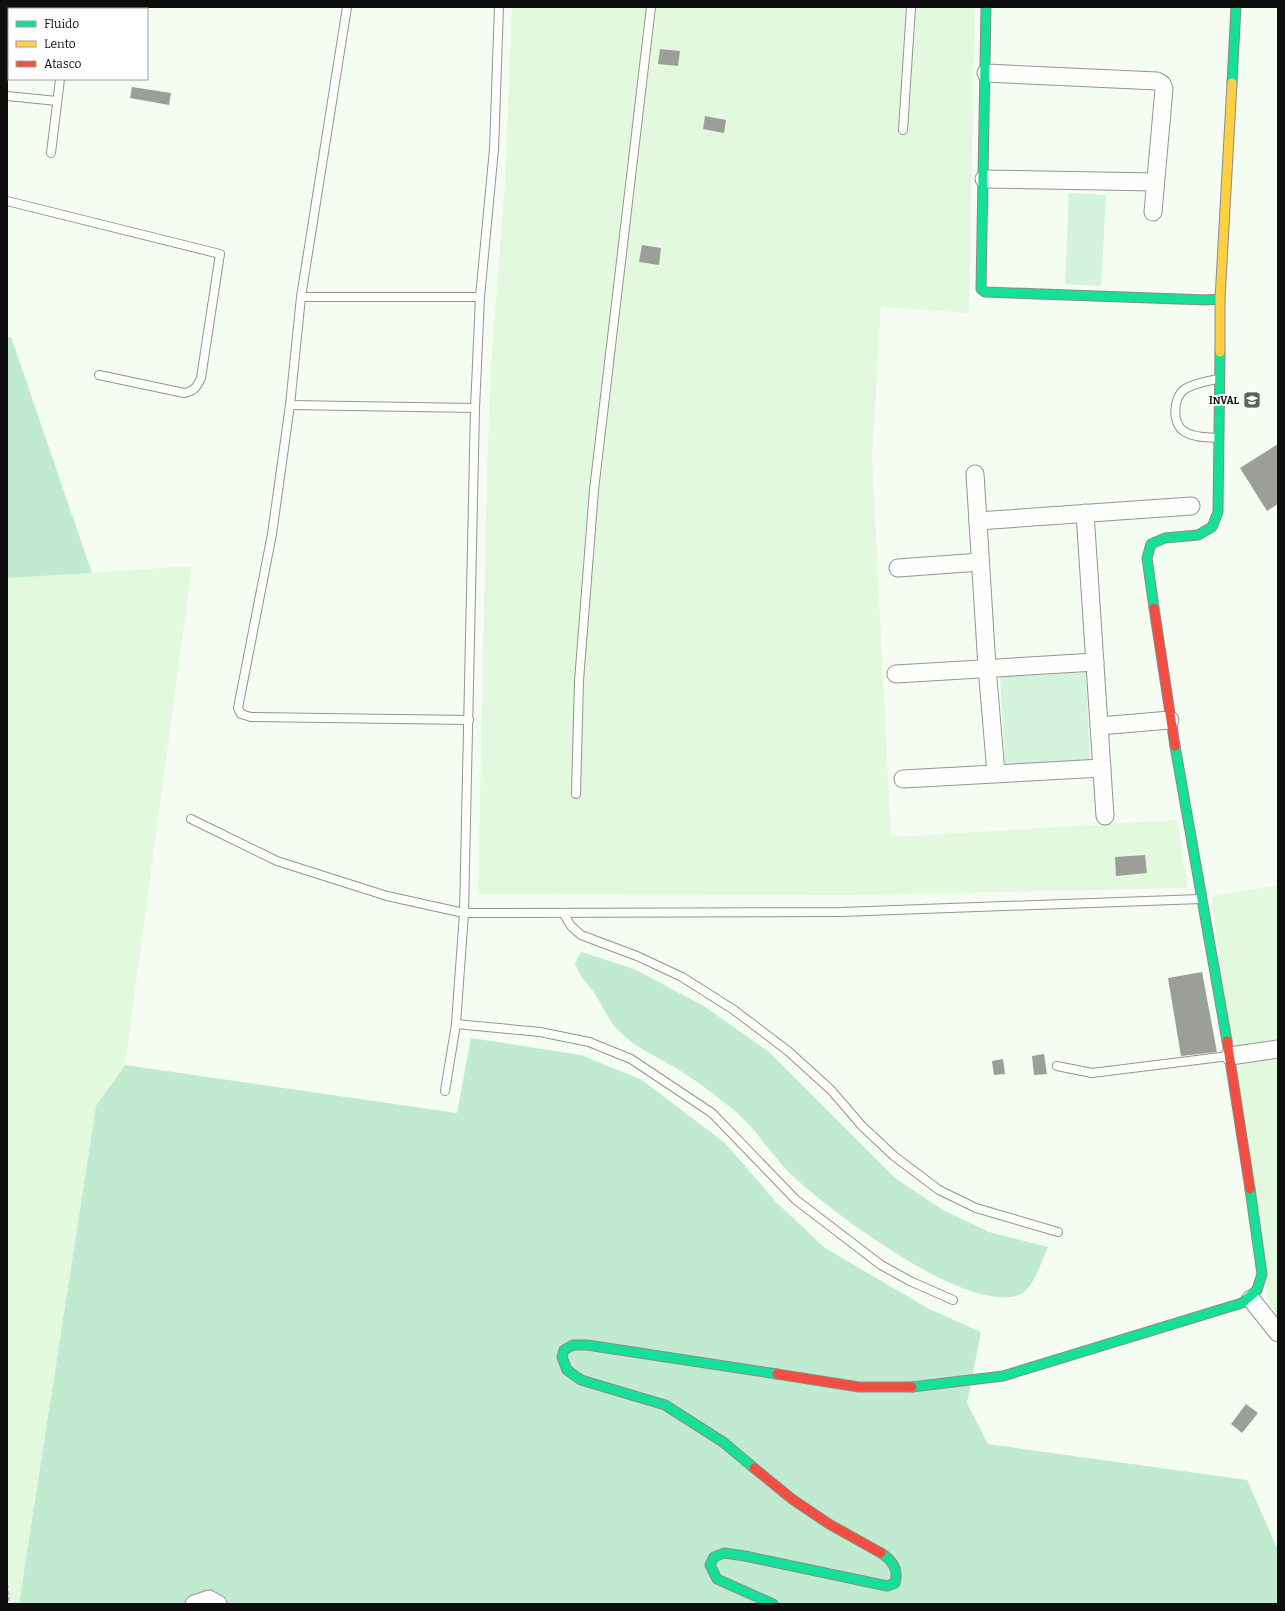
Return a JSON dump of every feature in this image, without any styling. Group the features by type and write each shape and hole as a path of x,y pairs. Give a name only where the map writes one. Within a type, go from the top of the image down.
{"street":[{"path":"986,7 981,286 985,292 1206,300 1220,298"},
{"path":"773,1604 717,1579 710,1565 714,1557 724,1553 745,1556 887,1586 895,1583 897,1576 895,1566 889,1558 829,1524 792,1499 723,1442 665,1405 581,1380 566,1370 562,1357 564,1350 573,1346 587,1346 859,1387 882,1388 922,1386 1003,1376 1237,1306 1251,1299 1261,1283 1262,1274 1230,1056 1170,720 1147,558 1151,544 1165,538 1198,535 1212,527 1218,512 1220,298 1236,7"},
{"path":"986,73 1157,81 1162,84 1164,89 1153,212"},
{"path":"984,179 1155,182"},
{"path":"975,474 987,668 996,773"},
{"path":"978,521 1191,506"},
{"path":"1085,513 1105,816"},
{"path":"898,568 980,562"},
{"path":"896,674 1095,662"},
{"path":"1099,726 1170,720"},
{"path":"903,779 1102,768"},
{"path":"1230,1056 1278,1048"},
{"path":"1251,1299 1278,1333"},
{"path":"194,1604 209,1599 218,1604"}],"lane":[{"path":"347,7 302,297 290,404 272,534 238,708 241,714 251,717 469,720"},
{"path":"445,1091 456,1024 464,913 475,408 480,297 494,149 499,7"},
{"path":"576,794 579,666 594,490 651,7"},
{"path":"903,130 911,7"},
{"path":"51,153 60,80"},
{"path":"7,96 57,101"},
{"path":"7,201 220,254 201,378 197,387 191,392 184,393 99,374"},
{"path":"302,297 480,297"},
{"path":"1218,438 1191,435 1183,431 1177,419 1175,407 1178,396 1184,389 1190,386 1219,379"},
{"path":"290,404 475,408"},
{"path":"191,820 277,861 387,896 464,913 841,912 1202,899"},
{"path":"563,912 571,926 581,935 637,956 682,977 734,1010 793,1056 831,1090 862,1126 894,1156 939,1190 976,1208 1007,1219 1058,1232"},
{"path":"456,1024 532,1031 582,1040 631,1059 712,1112 796,1200 881,1265 910,1281 953,1300"},
{"path":"1057,1066 1092,1073 1230,1056"}],"path":[{"path":"7,1585 9,1604"}],"green space":[{"path":"512,7 975,7 969,313 881,307 872,457 891,837 1177,820 1188,888 860,895 478,894 487,471 491,364 505,183"},
{"path":"1069,193 1106,195 1101,286 1065,284"},
{"path":"7,337 11,337 92,573 7,578"},
{"path":"192,566 125,1065 96,1106 19,1604 7,1604 7,578"},
{"path":"1086,672 1090,760 1005,764 1000,677"},
{"path":"1278,885 1278,1319 1267,1297 1211,897"},
{"path":"581,952 634,969 704,1006 769,1052 895,1178 943,1210 989,1232 1048,1247 1029,1287 1019,1295 996,1297 967,1290 935,1276 901,1257 839,1214 795,1178 744,1119 736,1112 695,1081 636,1045 615,1027 577,968 575,963"},
{"path":"471,1038 581,1055 642,1080 725,1143 776,1202 825,1248 929,1309 981,1332 967,1403 988,1444 1247,1480 1278,1550 1278,1604 19,1604 96,1106 125,1065 457,1113"}],"building":[{"path":"660,49 680,51 678,66 658,64"},
{"path":"132,87 171,93 169,105 130,98"},
{"path":"705,116 726,120 724,133 703,129"},
{"path":"642,245 661,248 659,265 639,262"},
{"path":"1278,444 1278,504 1267,511 1240,468"},
{"path":"1145,855 1147,873 1116,876 1115,857"},
{"path":"1202,972 1217,1052 1181,1056 1168,978"},
{"path":"1044,1054 1047,1074 1034,1075 1032,1056"},
{"path":"1003,1059 1005,1074 994,1075 992,1061"},
{"path":"1246,1404 1258,1413 1242,1433 1231,1424"}],"traffic: fast":[{"path":"986,7 981,289 985,292 1206,300 1220,299"},
{"path":"1232,83 1236,7"},
{"path":"1154,608 1147,558 1151,544 1165,538 1198,535 1212,527 1218,512 1220,352"},
{"path":"1175,746 1227,1041"},
{"path":"912,1387 1003,1376 1242,1303 1257,1290 1262,1274 1250,1189"},
{"path":"754,1468 723,1442 665,1405 581,1380 567,1370 562,1357 564,1350 573,1345 587,1345 777,1374"},
{"path":"773,1604 717,1579 710,1565 714,1557 724,1553 745,1556 887,1586 895,1583 896,1573 894,1565 881,1553"}],"traffic: slow":[{"path":"1220,352 1220,299 1232,83"}],"traffic: jam":[{"path":"1154,608 1175,746"},
{"path":"1227,1041 1250,1189"},
{"path":"777,1374 859,1387 912,1387"},
{"path":"754,1468 792,1499 829,1524 881,1553"}],"place":[{"name":"INVAL","path":"1252,400"}]}
